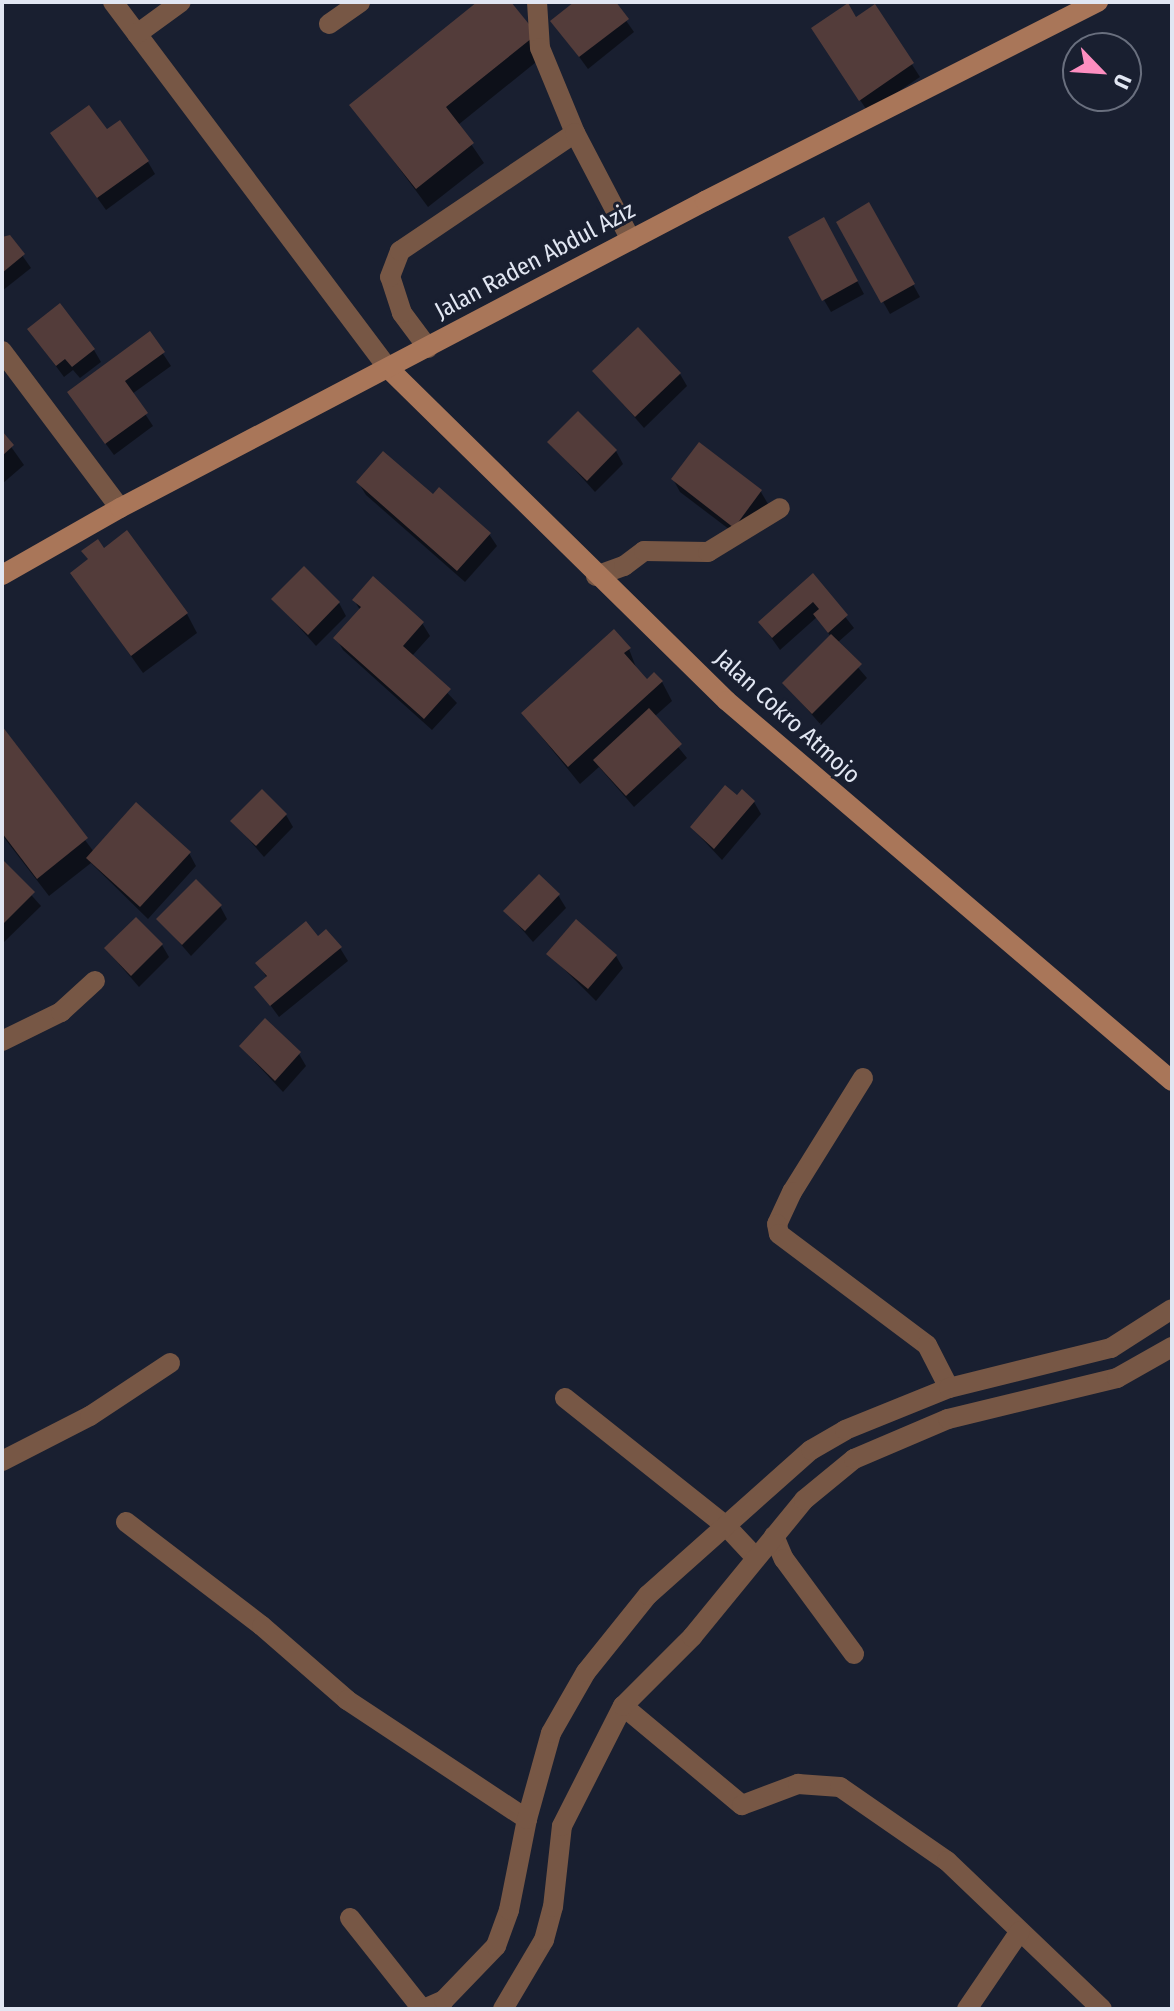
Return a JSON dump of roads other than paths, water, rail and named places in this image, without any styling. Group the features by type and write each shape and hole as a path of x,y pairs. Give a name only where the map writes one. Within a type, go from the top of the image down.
{"main road":[{"name":"Jalan Raden Abdul Aziz","path":"2,575 120,508 631,240 1098,2"},
{"name":"Jalan Cokro Atmojo","path":"388,368 596,576 727,701 1172,1081"}],"street":[{"path":"113,2 388,368"},
{"path":"137,34 181,2"},
{"path":"329,24 360,2"},
{"path":"537,2 540,48 575,133 631,240"},
{"path":"428,348 402,313 390,277 400,251 575,133"},
{"path":"2,351 120,508"},
{"path":"596,576 624,566 644,551 708,552 780,508"},
{"path":"2,1041 61,1012 95,981"},
{"path":"863,1078 792,1192 777,1224 779,1234 927,1345 949,1388"},
{"path":"503,2009 544,1940 553,1907 562,1826 623,1706 692,1637 752,1554 774,1536 804,1500 949,1388 1111,1348 1172,1309"},
{"path":"350,1918 423,2009 444,2000 496,1946 509,1910 527,1819 564,1704 648,1595 731,1530 811,1450 914,1418 948,1419 1117,1378 1172,1347"},
{"path":"2,1461 90,1416 170,1363"},
{"path":"565,1398 731,1530 752,1554"},
{"path":"126,1522 262,1626 347,1700 527,1819"},
{"path":"774,1536 784,1559 854,1654"},
{"path":"623,1706 742,1805 798,1784 840,1787 947,1861 1102,2009"},
{"path":"967,2009 1020,1931"}]}
